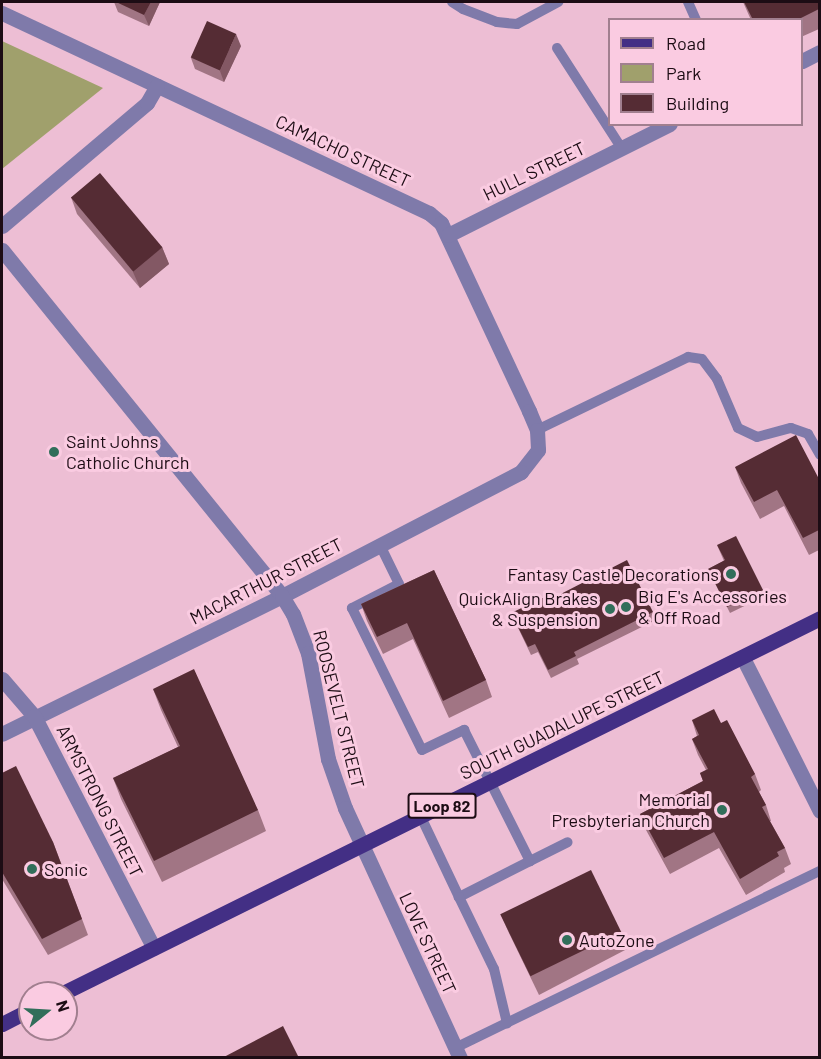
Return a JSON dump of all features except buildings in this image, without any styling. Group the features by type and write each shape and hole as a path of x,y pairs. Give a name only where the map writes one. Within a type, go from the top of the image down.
{"main road":[{"name":"SOUTH GUADALUPE STREET","path":"78,986 743,658 819,618"},
{"path":"2,1024 18,1016"}],"street":[{"name":"CAMACHO STREET","path":"2,13 429,213 441,223 448,235 537,430 538,450"},
{"path":"803,60 819,52"},
{"path":"2,226 147,103 157,86"},
{"name":"HULL STREET","path":"448,235 664,126"},
{"name":"ROOSEVELT STREET","path":"2,250 282,596 293,614 308,652 328,759 345,808 362,845"},
{"name":"MACARTHUR STREET","path":"2,734 34,716 282,596 521,472 538,450"},
{"path":"743,658 819,812"},
{"name":"ARMSTRONG STREET","path":"2,679 34,716 154,948"},
{"name":"LOVE STREET","path":"362,845 458,1053"}],"lane":[{"path":"452,2 463,9 497,22 517,24 558,2"},
{"path":"688,2 695,18"},
{"path":"557,48 622,149"},
{"path":"537,430 687,357 702,358 717,379 738,428 757,437 791,428 808,434 819,454"},
{"path":"380,545 399,584 352,608 422,750 464,730 530,861"},
{"path":"421,817 494,969 507,1023"},
{"path":"459,897 568,842"},
{"path":"458,1053 507,1023 819,871"}],"green space":[{"path":"2,41 103,88 2,169"}],"place":[{"name":"Saint Johns Catholic Church","path":"54,452"},
{"name":"Fantasy Castle Decorations","path":"731,574"},
{"name":"Big E's Accessories & Off Road","path":"626,607"},
{"name":"QuickAlign Brakes & Suspension","path":"610,609"},
{"name":"Memorial Presbyterian Church","path":"722,810"},
{"name":"Sonic","path":"32,869"},
{"name":"AutoZone","path":"567,940"}]}
